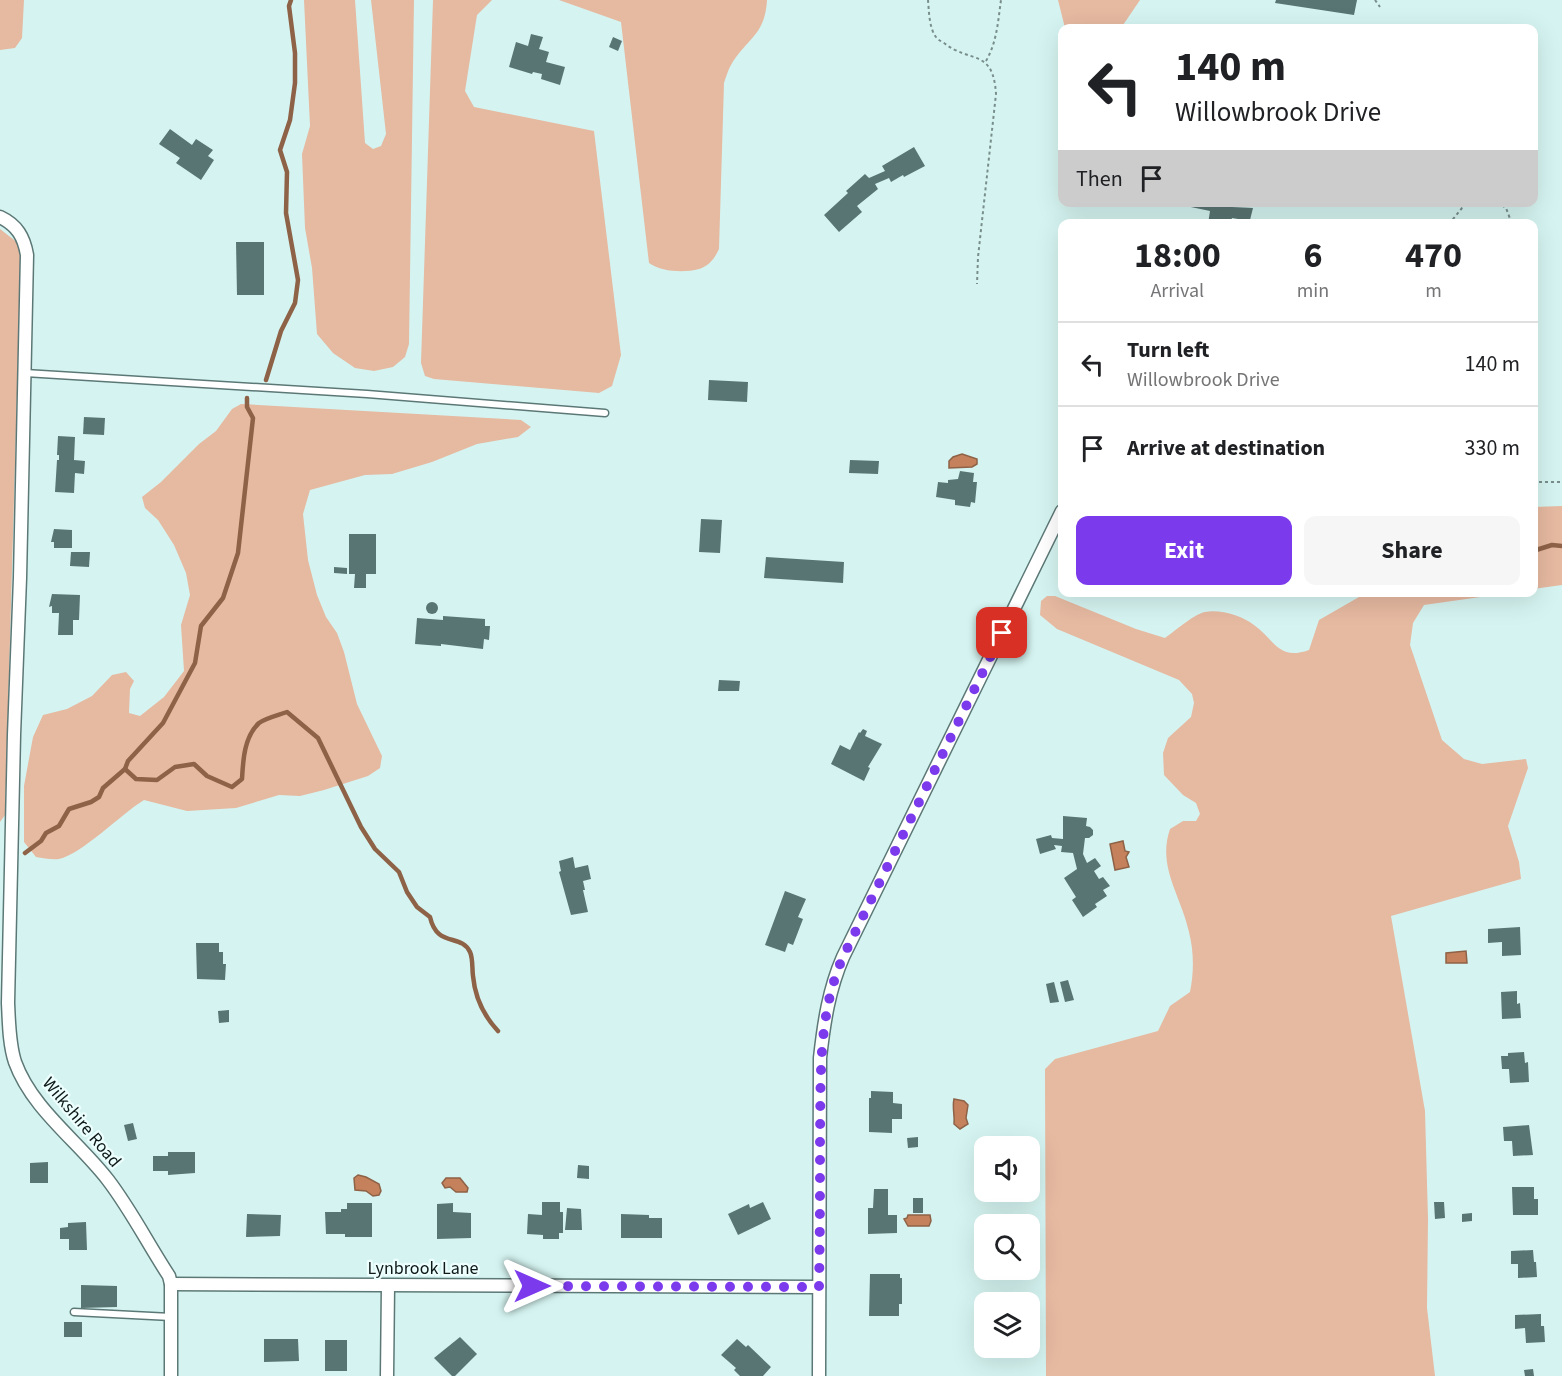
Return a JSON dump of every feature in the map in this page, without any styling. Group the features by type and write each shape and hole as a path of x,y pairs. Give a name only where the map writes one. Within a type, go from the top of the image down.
{"street":[{"name":"Wilkshire Road","path":"0,217 17,228 25,244 27,255 9,1003 13,1050 20,1072 28,1086 52,1119 108,1179 141,1228 169,1276 171,1284 171,1376"},
{"path":"819,1376 820,1058 825,1019 834,980 936,765 1058,519"},
{"name":"Lynbrook Lane","path":"171,1284 819,1287"},
{"path":"387,1376 388,1286"}],"lane":[{"path":"25,373 367,394 605,412"},
{"path":"74,1312 171,1317"}],"path":[{"path":"928,0 936,37 950,48 985,61 992,70 996,93 976,284"},
{"path":"985,61 991,51 997,31 1001,0"},
{"path":"1375,0 1380,7"},
{"path":"1453,219 1464,207"},
{"path":"1538,482 1562,482"}],"shaded area":[{"path":"0,0 24,0 22,38 15,48 0,50"},
{"path":"304,0 355,0 365,143 373,149 381,146 386,134 371,0 414,0 409,344 405,357 393,367 374,371 355,368 333,353 317,334 312,268 305,228 302,154 310,126"},
{"path":"433,0 492,0 477,15 465,91 474,107 594,131 621,355 612,386 599,393 434,379 425,376 421,363"},
{"path":"559,0 767,0 763,22 731,65 724,83 719,249 716,256 703,268 673,271 649,263 621,22"},
{"path":"1058,0 1140,0 1124,24 1064,24"},
{"path":"0,229 18,243 21,253 5,815 0,822"},
{"path":"241,404 521,420 531,427 518,437 477,444 432,462 392,474 365,475 310,490 303,514 308,560 317,595 326,617 337,633 344,652 357,704 382,756 380,768 368,776 324,790 300,796 279,795 236,808 187,811 144,800 68,856 59,859 36,857 24,842 24,786 33,737 43,715 67,709 92,696 112,675 126,672 134,681 130,689 129,713 140,716 164,697 184,671 181,625 190,595 186,573 174,545 158,520 145,508 142,497 216,431 232,409"},
{"path":"962,454 977,459 977,464 972,467 949,468 949,461"},
{"path":"1562,506 1562,585 1538,588 1538,507"},
{"path":"1047,596 1055,596 1136,629 1165,638 1201,613 1224,612 1249,622 1278,647 1290,653 1309,650 1319,620 1359,597 1481,597 1424,605 1413,623 1410,645 1442,740 1464,759 1482,764 1526,759 1528,768 1508,826 1519,862 1521,879 1391,916 1425,1111 1428,1219 1427,1308 1435,1376 1046,1376 1045,1069 1055,1059 1158,1031 1170,1006 1190,992 1193,970 1192,947 1166,856 1170,829 1183,821 1196,821 1200,814 1196,803 1183,795 1164,775 1163,753 1168,738 1191,717 1194,703 1192,694 1179,680 1057,629 1040,615 1041,601"},
{"path":"1123,841 1125,851 1129,852 1126,857 1129,867 1115,870 1110,844"},
{"path":"1466,951 1467,963 1446,963 1446,953"},
{"path":"954,1099 964,1101 968,1105 966,1118 968,1124 960,1129 954,1124"},
{"path":"358,1175 379,1184 381,1191 379,1195 373,1196 366,1191 355,1190 354,1178"},
{"path":"446,1178 460,1178 468,1188 467,1192 456,1192 450,1187 445,1188 442,1183"},
{"path":"908,1215 930,1215 931,1221 929,1226 908,1226 904,1219"}],"building":[{"path":"1276,0 1357,0 1354,15 1275,3"},
{"path":"531,34 543,37 539,49 549,52 546,62 565,67 560,85 541,79 542,74 533,72 532,74 509,67 516,42 528,46"},
{"path":"613,37 622,41 618,51 609,47"},
{"path":"170,129 192,145 196,139 213,150 208,156 214,160 201,180 176,163 180,158 159,144"},
{"path":"914,147 925,166 891,182 889,178 875,184 878,189 857,206 862,212 839,232 824,215 865,174 869,178 885,171 882,166"},
{"path":"1191,207 1253,208 1250,219 1209,219 1210,211"},
{"path":"236,242 264,242 264,295 237,295"},
{"path":"709,380 748,382 747,402 708,400"},
{"path":"84,417 105,418 104,435 83,434"},
{"path":"58,436 75,437 74,460 85,461 84,474 75,473 74,493 55,492 57,460 59,460"},
{"path":"850,460 879,461 878,474 849,473"},
{"path":"960,471 974,473 973,482 977,482 975,503 971,502 970,507 955,505 955,500 936,497 938,482 948,483 948,480 958,479"},
{"path":"701,519 722,520 720,553 699,552"},
{"path":"54,529 72,530 72,548 54,548 54,542 51,542"},
{"path":"349,534 376,534 376,574 366,574 366,588 354,588 355,574 349,574"},
{"path":"71,552 90,552 89,567 70,566"},
{"path":"766,557 844,562 843,583 764,578"},
{"path":"334,567 347,568 347,574 334,573"},
{"path":"52,594 80,595 79,620 73,620 73,635 58,635 59,613 52,613 52,606 49,607"},
{"path":"434,602 438,608 434,614 430,614 426,606"},
{"path":"443,616 485,619 485,626 490,626 489,640 484,639 483,649 441,644 441,646 415,644 417,618 443,620"},
{"path":"719,680 740,681 739,691 718,691"},
{"path":"863,729 867,731 865,736 882,744 868,767 870,768 864,781 831,764 840,745 850,750 859,732"},
{"path":"1063,816 1087,818 1086,826 1093,830 1093,835 1085,838 1083,854 1087,863 1095,858 1101,866 1094,871 1099,879 1103,877 1110,886 1103,890 1107,896 1095,904 1097,907 1083,917 1072,900 1076,897 1064,878 1077,869 1073,853 1061,852 1062,846 1054,845 1056,849 1040,854 1036,839 1051,835 1052,838 1063,839"},
{"path":"573,857 575,868 588,865 591,879 583,881 588,912 571,915 559,872 561,871 559,861"},
{"path":"785,891 806,899 798,917 803,919 793,945 788,943 785,952 765,945"},
{"path":"1520,927 1521,955 1502,956 1502,942 1488,943 1488,929"},
{"path":"196,943 219,943 219,952 223,952 223,964 226,964 225,980 197,979"},
{"path":"1068,980 1074,1000 1065,1002 1060,982"},
{"path":"1054,982 1059,1002 1050,1003 1046,984"},
{"path":"1517,991 1517,1004 1520,1003 1521,1018 1502,1019 1501,992"},
{"path":"229,1010 229,1022 219,1023 218,1011"},
{"path":"1524,1052 1525,1063 1528,1062 1529,1082 1510,1083 1509,1069 1502,1069 1501,1056"},
{"path":"871,1091 893,1092 893,1103 902,1104 902,1119 892,1119 892,1133 869,1132"},
{"path":"133,1123 137,1139 128,1141 124,1125"},
{"path":"1529,1125 1533,1155 1513,1156 1512,1141 1504,1141 1503,1127"},
{"path":"918,1137 918,1147 908,1148 907,1138"},
{"path":"168,1152 195,1152 195,1173 168,1175 168,1171 153,1171 153,1156 168,1156"},
{"path":"48,1162 48,1183 30,1183 30,1163"},
{"path":"578,1165 589,1166 589,1179 577,1178"},
{"path":"1512,1187 1534,1187 1534,1199 1538,1199 1538,1215 1513,1215"},
{"path":"874,1189 888,1189 888,1215 897,1215 897,1233 868,1234 868,1208 873,1208"},
{"path":"913,1198 923,1198 923,1213 913,1213"},
{"path":"542,1202 560,1202 560,1212 563,1212 563,1233 559,1233 559,1239 543,1239 543,1235 527,1234 528,1214 542,1215"},
{"path":"763,1202 771,1219 738,1235 728,1214 749,1204 750,1208"},
{"path":"1434,1202 1444,1202 1445,1218 1435,1219"},
{"path":"347,1203 372,1203 372,1237 326,1234 325,1212 341,1212 341,1209 347,1209"},
{"path":"453,1203 453,1212 471,1213 471,1238 437,1239 437,1204"},
{"path":"567,1208 581,1209 582,1230 565,1230"},
{"path":"1472,1213 1472,1221 1462,1222 1462,1214"},
{"path":"247,1214 281,1215 280,1236 246,1237"},
{"path":"621,1214 662,1218 662,1238 621,1238"},
{"path":"86,1222 87,1250 69,1250 69,1239 60,1239 60,1228 68,1227 68,1223"},
{"path":"1533,1250 1537,1277 1518,1278 1518,1264 1511,1264 1511,1251"},
{"path":"870,1274 900,1274 902,1304 899,1304 899,1316 869,1316"},
{"path":"81,1285 117,1286 117,1307 81,1308"},
{"path":"1541,1314 1545,1342 1526,1343 1525,1328 1515,1329 1515,1315"},
{"path":"64,1322 82,1322 82,1337 64,1337"},
{"path":"460,1337 477,1354 455,1376 452,1376 434,1358"},
{"path":"264,1339 298,1339 299,1361 264,1362"},
{"path":"737,1339 746,1347 748,1345 771,1367 763,1376 740,1376 734,1370 736,1368 721,1355"},
{"path":"325,1340 347,1340 347,1371 325,1371"},
{"path":"1533,1369 1534,1376 1525,1376 1524,1370"}],"waterway":[{"path":"266,380 281,331 295,303 298,280 286,213 287,172 280,150 290,120 295,83 295,53 289,6 291,0"},
{"path":"25,853 41,841 46,833 59,826 69,809 99,797 103,788 125,769 128,761 163,723 195,663 201,626 223,598 238,553 253,418 247,407 247,398"},
{"path":"1538,549 1552,545 1562,546"},
{"path":"125,769 136,779 157,780 175,767 194,764 207,776 232,787 242,779 245,750 254,729 262,721 287,712 318,738 361,827 375,849 399,872 407,892 417,907 430,917 438,933 461,943 470,952 478,999 488,1019 498,1031"}],"route":[{"path":"532,1286 819,1287 820,1058 831,990 843,957 1002,633"}]}
